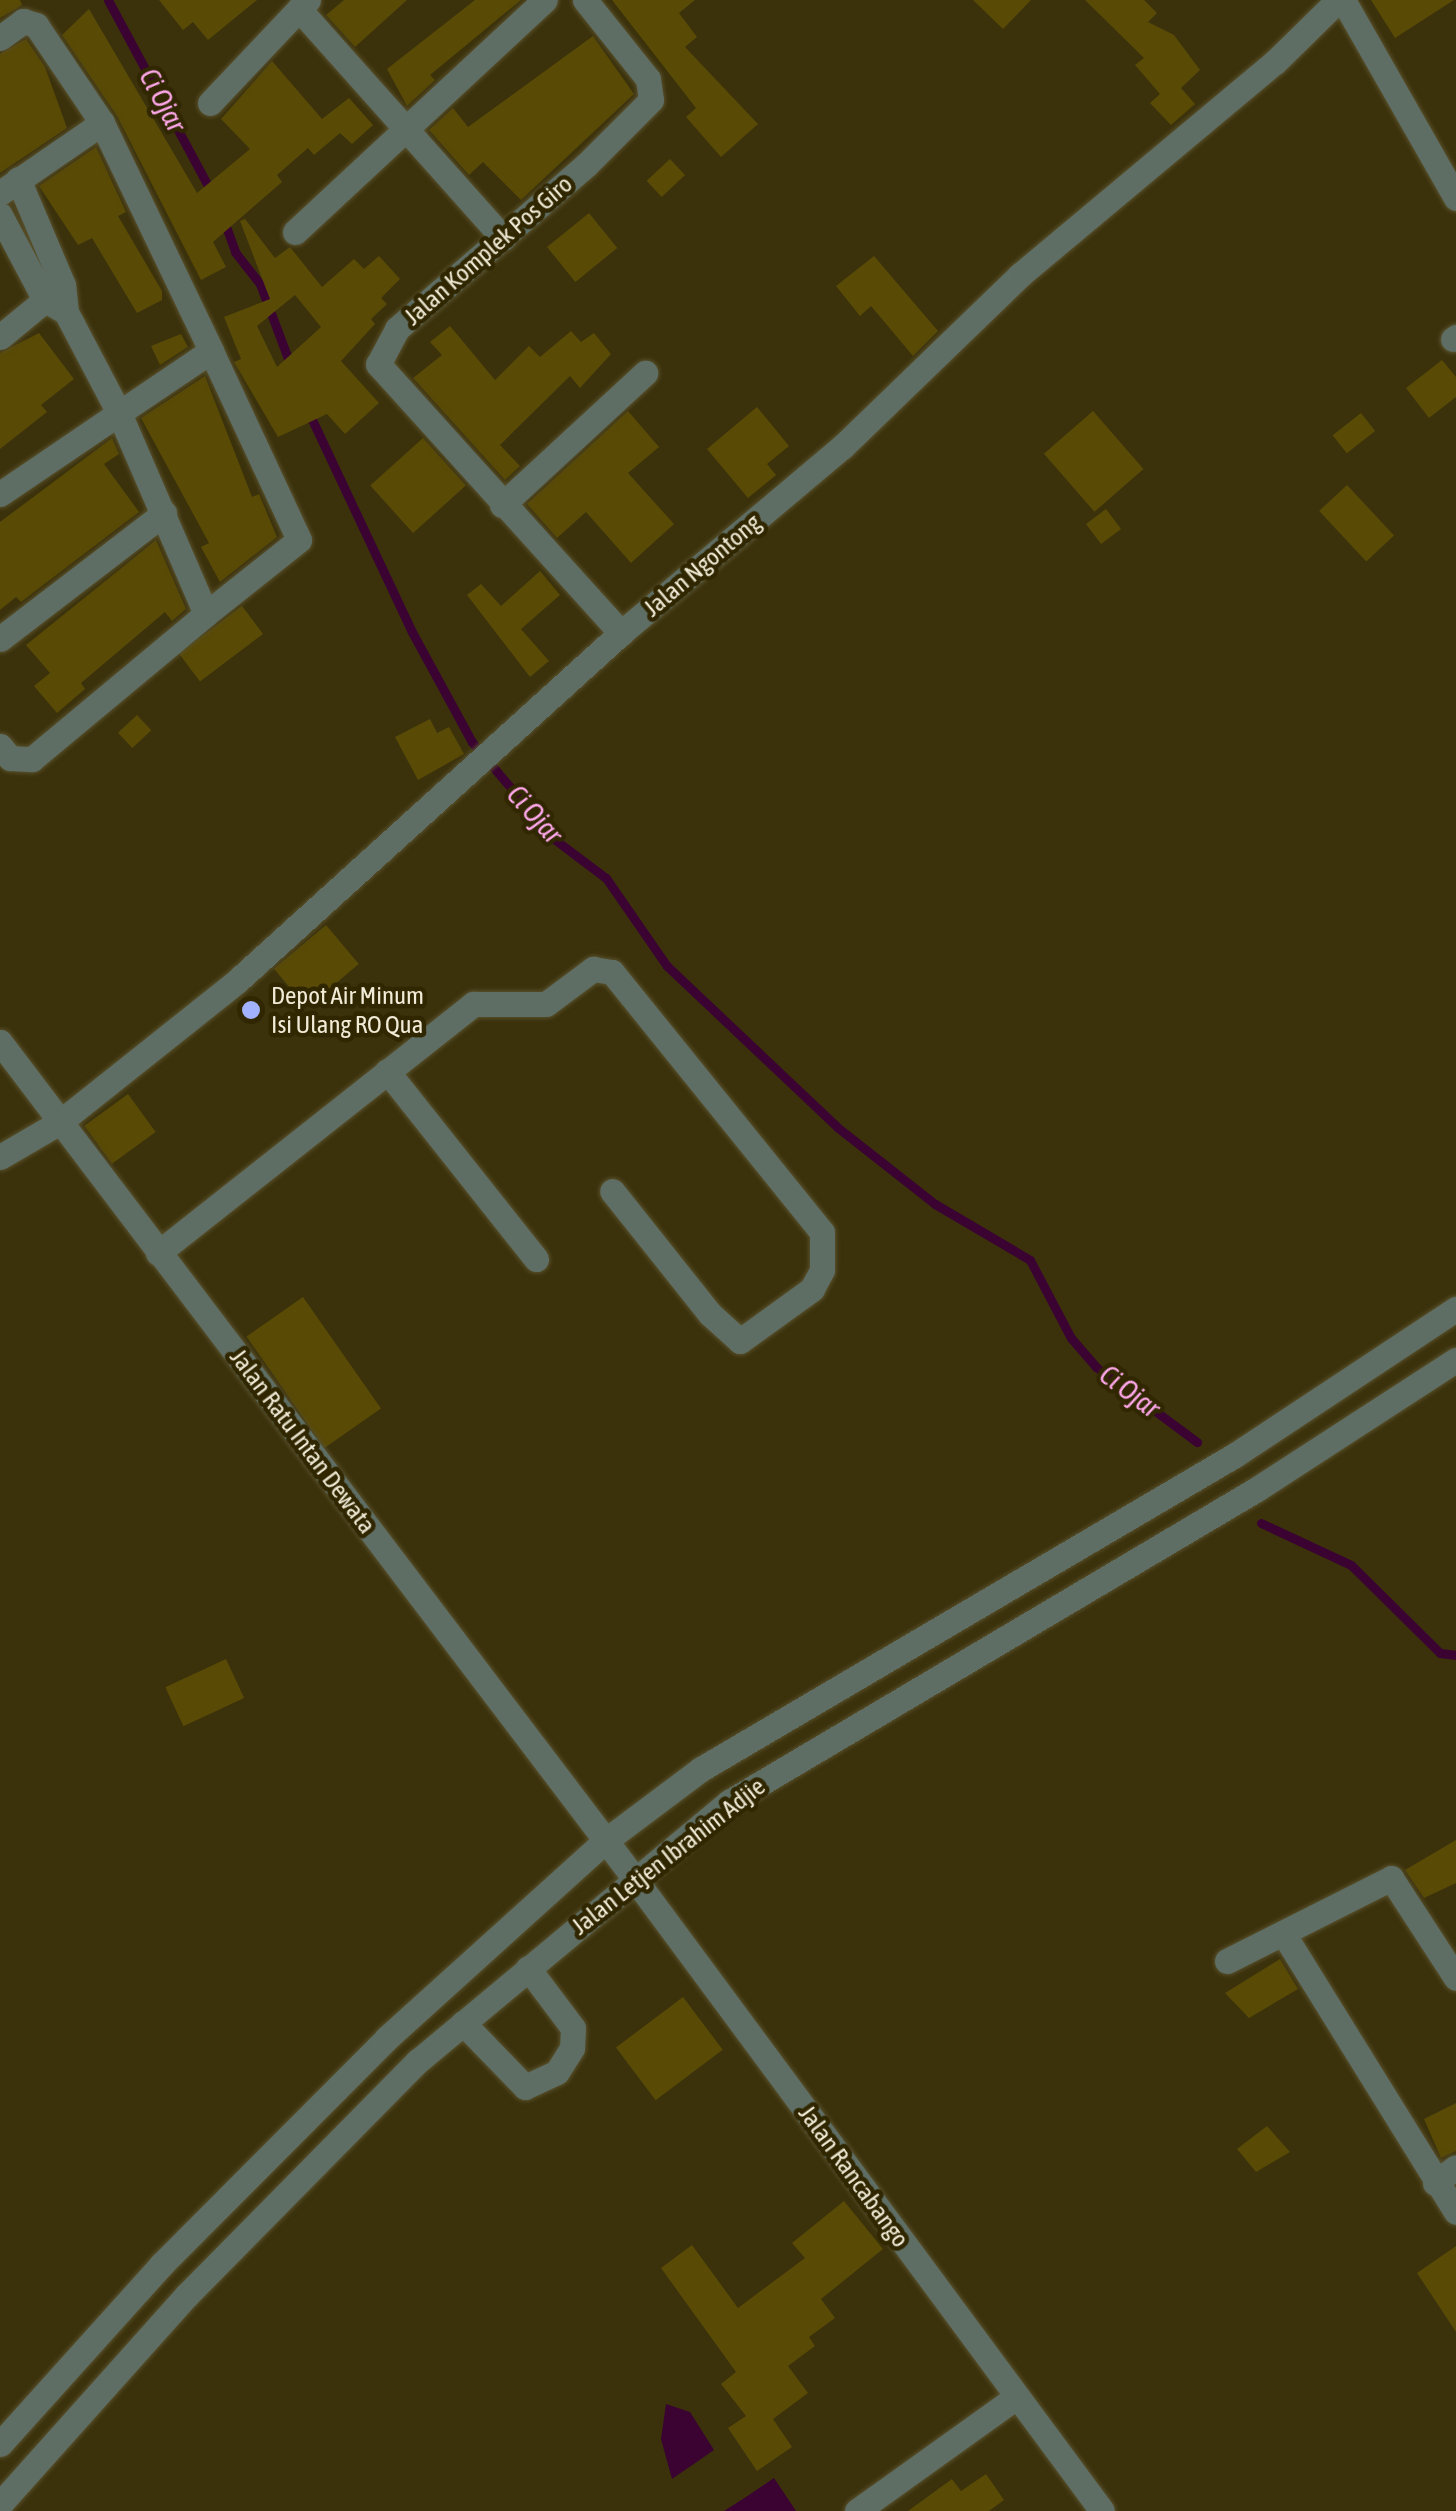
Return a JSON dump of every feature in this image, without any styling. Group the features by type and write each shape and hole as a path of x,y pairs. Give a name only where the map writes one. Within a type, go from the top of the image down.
{"street":[{"path":"295,232 404,125 545,0"},
{"name":"Jalan Komplek Pos Giro","path":"585,0 648,79 651,100 503,238 397,329 378,364 502,505 549,548 621,634"},
{"path":"1341,0 1456,198"},
{"name":"Jalan Ngontong","path":"0,1157 60,1122 237,980 527,724 621,634 842,447 1020,275 1274,62 1341,0"},
{"path":"210,103 303,4 503,238"},
{"path":"0,38 22,21 36,25 102,123 299,540 32,759 10,758 0,746"},
{"path":"0,337 56,306 63,285 9,186 102,123"},
{"path":"0,216 118,413 206,614"},
{"path":"0,494 211,351"},
{"path":"502,505 645,373"},
{"path":"0,639 164,513"},
{"path":"158,1253 472,1004 546,1004 593,969 612,972 822,1232 822,1270 812,1289 740,1341 720,1326 612,1191"},
{"name":"Jalan Ratu Intan Dewata","path":"0,1042 606,1841"},
{"path":"387,1071 536,1259"},
{"name":"Jalan Letjen Ibrahim Adjie","path":"0,2444 161,2265 387,2038 606,1841 701,1769 1218,1465 1453,1317"},
{"name":"Jalan Letjen Ibrahim Adjie","path":"0,2504 187,2295 463,2023 729,1802 1257,1489 1456,1360"},
{"name":"Jalan Rancabango","path":"606,1841 1102,2511"},
{"path":"1227,1961 1391,1878 1456,1978"},
{"path":"1283,1932 1446,2175 1456,2212"},
{"path":"463,2023 524,2088 557,2072 572,2048 573,2028 528,1968"},
{"path":"161,2265 187,2295"},
{"path":"857,2511 1016,2396"}],"shaded area":[{"path":"666,2404 690,2412 714,2450 672,2479 661,2439"},
{"path":"774,2478 796,2511 724,2511 746,2497"}],"building":[{"path":"0,0 20,0 22,5 0,18"},
{"path":"159,0 257,0 208,40 193,22 183,30"},
{"path":"344,0 407,0 355,47 326,15"},
{"path":"475,0 521,0 430,75 435,80 407,106 387,69"},
{"path":"612,0 695,0 679,13 697,37 685,47 758,124 721,157 686,117 696,108"},
{"path":"973,0 1031,0 1003,29"},
{"path":"1085,0 1144,0 1157,13 1148,22 1174,35 1200,70 1181,88 1195,104 1171,125 1150,103 1160,94 1135,65 1144,58"},
{"path":"1371,0 1454,0 1395,38"},
{"path":"89,9 197,193 250,149 221,119 272,61 322,119 349,98 373,125 352,144 340,133 314,155 308,148 277,175 282,182 213,242 226,267 201,280 117,116 62,35"},
{"path":"593,36 634,94 521,200 483,162 469,175 429,130 453,108 468,127"},
{"path":"26,39 45,67 67,128 0,173 0,54"},
{"path":"96,147 126,212 118,216 162,291 162,300 137,313 92,238 78,245 39,186"},
{"path":"670,159 685,175 662,197 647,181"},
{"path":"589,213 617,248 575,282 547,247"},
{"path":"245,219 275,258 290,247 322,287 354,259 364,269 379,256 400,279 381,298 387,304 371,319 375,324 341,361 379,403 345,434 327,414 278,437 234,362 241,359 224,317 270,299 240,221","holes":["295,295 321,327 277,367 257,326"]},
{"path":"874,256 938,331 913,356 871,306 860,316 836,286"},
{"path":"450,326 495,380 529,346 540,357 571,331 581,342 594,333 611,354 580,388 570,376 500,445 520,466 505,480 413,378 442,355 430,342"},
{"path":"39,333 74,379 41,405 47,412 0,449 0,353"},
{"path":"181,334 188,347 160,365 151,346"},
{"path":"1442,360 1456,377 1456,397 1429,418 1406,388"},
{"path":"205,376 252,497 259,494 277,537 220,582 201,547 209,543 141,418"},
{"path":"757,407 789,446 767,464 776,475 748,498 707,449"},
{"path":"628,411 659,447 628,473 674,524 631,563 586,512 557,538 527,504"},
{"path":"1093,411 1144,469 1094,512 1044,454"},
{"path":"1361,413 1375,431 1347,453 1333,435"},
{"path":"112,438 119,454 104,464 139,512 21,602 16,597 0,610 0,522"},
{"path":"423,438 466,486 413,533 370,486"},
{"path":"1347,485 1394,535 1366,561 1319,511"},
{"path":"1106,509 1121,529 1101,544 1086,524"},
{"path":"156,540 186,609 172,621 165,612 81,683 85,689 57,713 34,686 50,673 26,645"},
{"path":"540,571 560,595 521,629 549,661 530,677 467,595 481,584 501,606"},
{"path":"242,606 263,634 200,681 179,654"},
{"path":"137,715 151,730 132,748 118,733"},
{"path":"430,719 437,733 449,727 464,754 418,780 395,737"},
{"path":"326,925 359,964 307,1008 274,969"},
{"path":"128,1094 156,1132 112,1164 84,1126"},
{"path":"303,1297 381,1408 324,1448 246,1337"},
{"path":"226,1659 244,1698 183,1726 165,1687"},
{"path":"1456,1840 1456,1883 1424,1898 1405,1870"},
{"path":"1280,1959 1298,1989 1249,2018 1225,1993"},
{"path":"683,1997 723,2050 656,2100 616,2048"},
{"path":"1456,2103 1456,2151 1441,2158 1424,2119"},
{"path":"1267,2126 1290,2152 1256,2172 1237,2149"},
{"path":"844,2201 883,2249 821,2299 835,2318 809,2337 815,2346 788,2366 808,2393 773,2419 792,2447 757,2471 728,2428 746,2416 721,2384 736,2372 661,2268 692,2245 738,2308 805,2258 792,2243"},
{"path":"1456,2246 1456,2332 1417,2273"},
{"path":"986,2474 1004,2500 989,2511 908,2511 952,2479 961,2491"}],"waterway":[{"name":"Ci Ojar","path":"108,0 212,193"},
{"name":"Ci Ojar","path":"224,221 235,252 260,284 292,369"},
{"name":"Ci Ojar","path":"308,411 412,632 472,742 554,839 606,878 667,966 837,1127 935,1204 1030,1260 1071,1338 1096,1367 1197,1442"},
{"name":"Ci Ojar","path":"1261,1523 1351,1565 1440,1653 1456,1655"}],"place":[{"name":"Depot Air Minum Isi Ulang RO Qua","path":"251,1010"}]}
